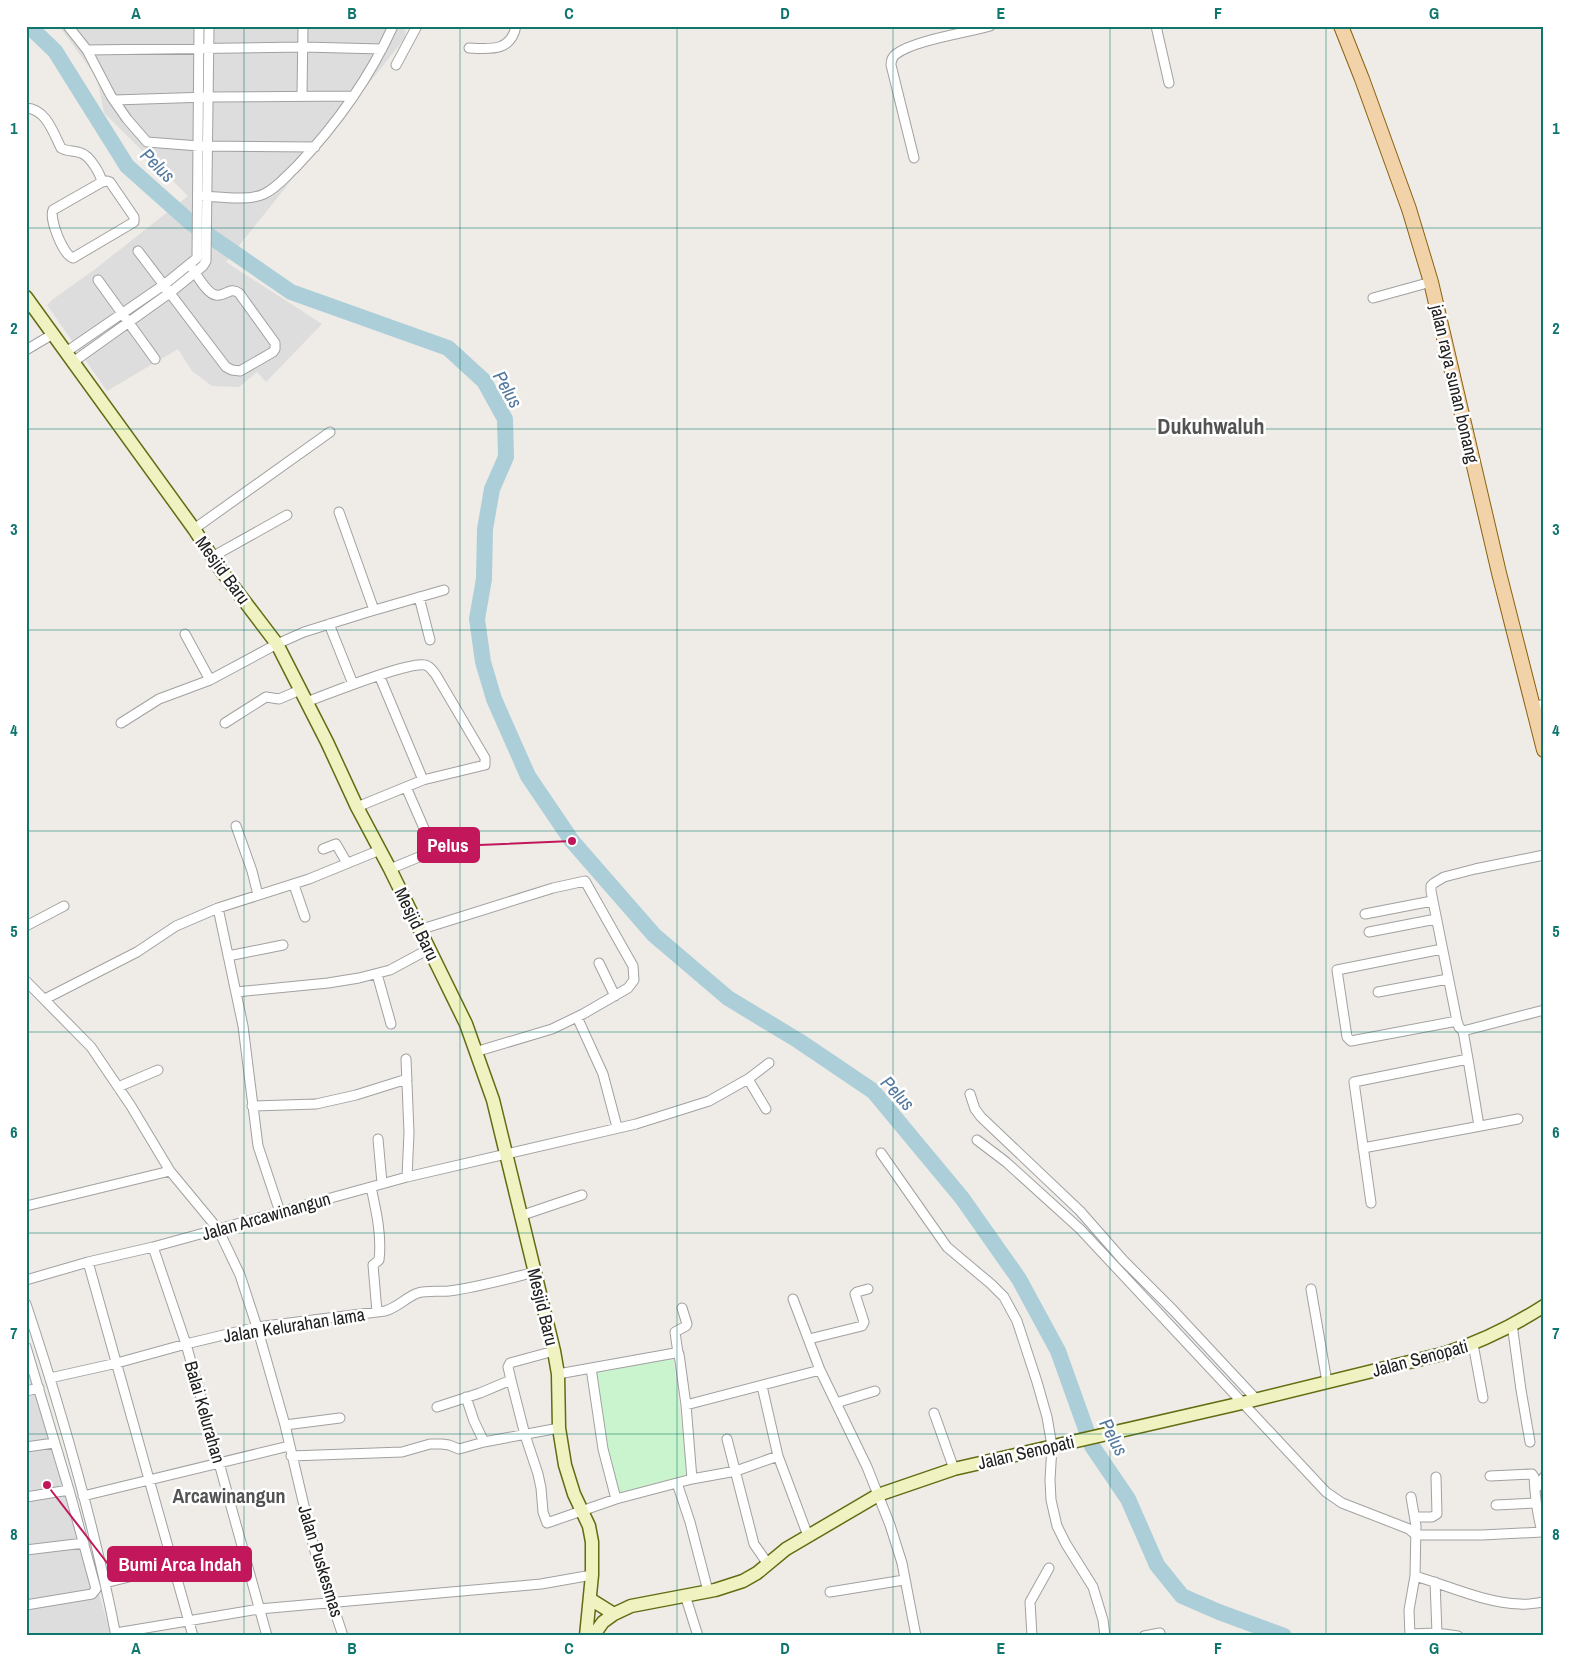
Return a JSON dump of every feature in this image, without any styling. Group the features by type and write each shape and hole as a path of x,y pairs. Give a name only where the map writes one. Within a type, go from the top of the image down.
{"main road":[{"name":"jalan raya sunan bonang","path":"1341,26 1409,209 1430,282 1498,573 1538,705 1544,750"}],"street":[{"path":"68,26 87,50 114,100 127,119 147,142 203,146 315,147"},
{"path":"199,26 198,97 208,199 203,254"},
{"path":"69,357 128,323 204,266 198,199 208,97 209,26"},
{"path":"302,95 303,26"},
{"path":"198,199 254,198 264,194 282,181 315,147 353,96 382,49 393,26"},
{"path":"396,65 417,26"},
{"path":"469,48 493,49 501,46 513,38 516,26"},
{"path":"914,158 891,65 892,59 896,54 920,43 990,26"},
{"path":"1156,26 1169,83"},
{"path":"87,50 303,47 382,49"},
{"path":"114,100 302,95 353,96"},
{"path":"26,108 36,108 44,117 61,148 66,151 82,153 88,158 102,182"},
{"path":"102,182 110,182 134,217 134,222 73,258 68,256 64,251 52,218 53,210 102,182"},
{"path":"138,251 165,284 226,367 240,371 273,352 275,343 239,293 236,290 232,290 218,296 215,295 203,285 190,265"},
{"path":"69,357 122,314 203,254"},
{"path":"98,280 155,359"},
{"path":"1373,298 1430,282"},
{"name":"Mesjid Baru","path":"26,297 194,529 212,557 277,644 466,1024 493,1100 507,1154 520,1216 554,1351 558,1374 559,1428 565,1465 589,1526 592,1542 592,1575 586,1636"},
{"path":"26,350 53,334"},
{"path":"194,529 330,432"},
{"path":"339,512 374,610"},
{"path":"212,557 287,515"},
{"path":"121,723 159,699 210,680 277,644 329,624 444,590"},
{"path":"419,597 430,640"},
{"path":"329,624 353,684"},
{"path":"185,634 210,680"},
{"path":"306,702 379,675 417,664 429,667 436,675 486,758 485,765 423,780 357,807"},
{"path":"379,675 423,780"},
{"path":"225,723 266,697 279,699 300,690"},
{"path":"390,869 430,852 433,848 406,787"},
{"path":"236,826 248,857 258,896"},
{"path":"323,849 336,844 347,863"},
{"path":"44,1000 137,952 176,926 218,908 294,884 380,850"},
{"path":"1479,1126 1463,1031 1457,1021 1432,901 1431,886 1444,877 1544,855"},
{"path":"419,930 553,888 585,881 633,966 635,974 628,988 577,1017 552,1029 475,1052"},
{"path":"294,884 305,917"},
{"path":"1365,914 1432,901"},
{"path":"26,926 64,906"},
{"path":"218,908 243,1026 258,1146 280,1212"},
{"path":"1369,932 1436,919"},
{"path":"228,956 282,945"},
{"path":"236,992 328,983 377,974 390,970 429,949"},
{"path":"1442,949 1338,970 1347,1037 1351,1041 1457,1021"},
{"path":"599,963 615,996"},
{"path":"377,974 391,1024"},
{"path":"1378,992 1448,979"},
{"name":"Jalan Puskesmas","path":"28,985 91,1047 170,1171 218,1229 240,1275 258,1327 285,1426 314,1548 343,1636"},
{"path":"1463,1031 1544,1010"},
{"path":"577,1017 603,1074 617,1127"},
{"path":"406,1059 409,1133 407,1176"},
{"path":"1371,1203 1354,1085 1356,1081 1468,1059"},
{"name":"Jalan Arcawinangun","path":"26,1280 88,1262 153,1247 407,1176 636,1124 708,1101 748,1079 769,1063"},
{"path":"118,1087 158,1070"},
{"path":"252,1106 316,1104 356,1095 407,1079"},
{"path":"748,1079 766,1109"},
{"path":"970,1094 975,1110 981,1117 1080,1211 1123,1260 1173,1310 1248,1401 1334,1498 1409,1529 1438,1514 1436,1477"},
{"path":"1363,1148 1518,1119"},
{"path":"378,1139 382,1184"},
{"path":"977,1140 1006,1162 1080,1229 1248,1401"},
{"path":"881,1154 947,1247 991,1284 1011,1307 1021,1332 1047,1418 1043,1448 1057,1526 1093,1587 1105,1636"},
{"path":"26,1206 170,1171"},
{"path":"371,1187 378,1222 380,1251 379,1260 373,1265 377,1312"},
{"path":"520,1216 582,1195"},
{"name":"Balai Kelurahan","path":"153,1247 186,1344 267,1636"},
{"path":"88,1262 194,1636"},
{"name":"Jalan Kelurahan lama","path":"50,1378 258,1327 377,1312 395,1308 420,1292 450,1291 490,1284 535,1272"},
{"path":"809,1339 862,1326 864,1322 855,1294 868,1289"},
{"path":"1311,1289 1326,1382"},
{"path":"793,1299 820,1370 867,1466 890,1525 902,1563 916,1636"},
{"path":"26,1304 50,1378 83,1496 116,1635 189,1620 259,1609 532,1585 592,1575"},
{"name":"Jalan Senopati","path":"593,1636 603,1622 631,1606 708,1591 742,1581 758,1573 786,1549 878,1495 954,1469 1446,1353 1473,1344 1544,1306"},
{"path":"682,1308 687,1324 675,1332 686,1405 692,1479"},
{"path":"1512,1324 1530,1442"},
{"path":"1473,1344 1483,1398"},
{"path":"26,1347 70,1490 96,1586 95,1592 26,1605"},
{"path":"554,1351 508,1364 525,1435 541,1488 545,1522 549,1523 616,1499 692,1479 736,1471 778,1456"},
{"path":"558,1374 678,1353"},
{"path":"591,1368 604,1449 616,1499"},
{"path":"686,1405 820,1370"},
{"path":"438,1406 511,1380"},
{"path":"762,1386 778,1456 808,1536"},
{"path":"26,1391 39,1388"},
{"path":"836,1403 875,1392"},
{"path":"466,1397 484,1442"},
{"path":"934,1413 954,1469"},
{"path":"285,1426 340,1418"},
{"path":"292,1456 402,1452 430,1444 449,1445 459,1449 484,1442 559,1428"},
{"path":"727,1439 754,1544 768,1564"},
{"path":"26,1447 54,1443"},
{"path":"83,1496 289,1446"},
{"path":"1416,1525 1482,1535 1542,1532 1542,1516 1535,1503 1534,1477 1532,1474 1490,1476"},
{"path":"1534,1490 1544,1476"},
{"path":"677,1484 690,1522 708,1591"},
{"path":"26,1497 70,1490"},
{"path":"1411,1498 1416,1525 1415,1576 1409,1610 1410,1635 1437,1633 1458,1636"},
{"path":"1496,1505 1535,1503"},
{"path":"26,1550 84,1543"},
{"path":"105,1583 173,1566"},
{"path":"1032,1636 1030,1602 1049,1568"},
{"path":"1415,1576 1474,1595 1501,1601 1520,1604 1544,1602"},
{"path":"830,1592 904,1580"},
{"path":"1435,1582 1437,1633"},
{"path":"685,1595 698,1636"},
{"path":"590,1599 614,1614"},
{"path":"1144,1636 1160,1633"}],"shaded area":[{"path":"59,26 406,26 405,38 226,262 322,324 266,382 257,372 239,387 212,386 192,371 178,349 107,391 47,305 188,196 104,113 97,78"},
{"path":"26,1338 110,1632 99,1636 26,1636"}],"green space":[{"path":"673,1355 688,1478 612,1494 593,1363"}],"waterway":[{"name":"Pelus","path":"29,26 55,51 127,166 191,223 291,292 448,348 484,381 505,419 506,457 492,489 485,529 484,579 477,619 483,662 494,699 528,776 572,841 654,935 728,998 799,1041 873,1091 962,1198 1019,1279 1058,1351 1092,1446 1128,1499 1157,1565 1182,1596 1284,1636"}],"place":[{"name":"Pelus","path":"572,841"},
{"name":"Bumi Arca Indah","path":"47,1485"}],"district":[{"name":"Dukuhwaluh","path":"1211,426"},
{"name":"Arcawinangun","path":"229,1495"}]}
